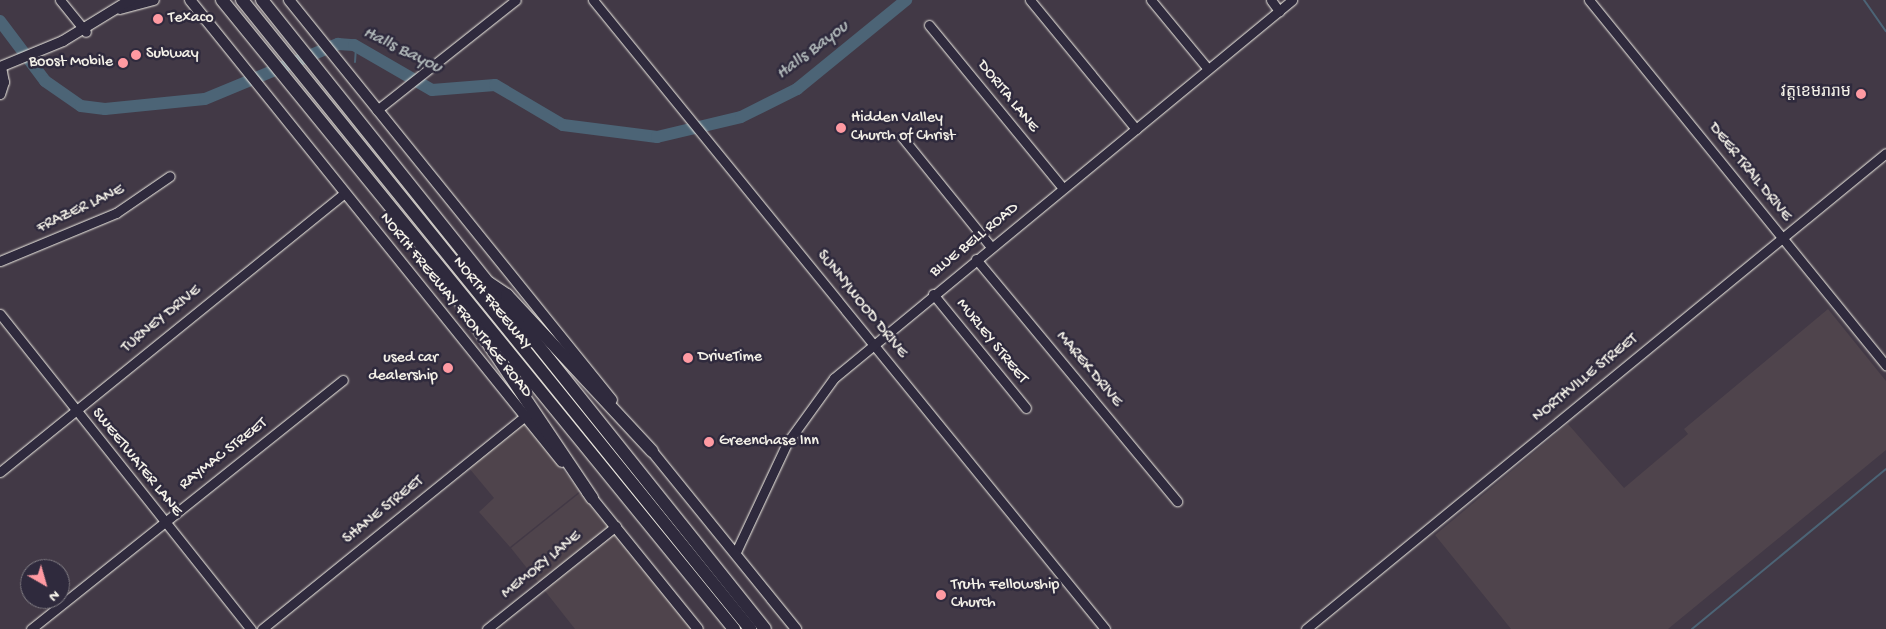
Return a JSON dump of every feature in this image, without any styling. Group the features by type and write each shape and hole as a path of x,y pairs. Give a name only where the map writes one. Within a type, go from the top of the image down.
{"highway":[{"name":"NORTH FREEWAY","path":"222,0 307,100 734,629"},
{"name":"NORTH FREEWAY","path":"242,0 750,629"},
{"name":"NORTH FREEWAY","path":"262,0 330,83 479,277 765,629"},
{"path":"479,277 507,294 652,452"},
{"path":"450,278 461,305 592,498"}],"main road":[{"path":"3,66 85,31 124,4 154,0"},
{"path":"281,0 313,28"},
{"path":"289,0 796,629"},
{"name":"NORTH FREEWAY FRONTAGE ROAD","path":"192,2 524,417 616,526 698,629"}],"street":[{"path":"60,0 85,31"},
{"path":"376,110 397,96 516,0"},
{"name":"SUNNYWOOD DRIVE","path":"593,0 1105,629"},
{"path":"1030,0 1136,129"},
{"path":"1151,0 1208,69"},
{"path":"1271,0 1279,10"},
{"name":"BLUE BELL ROAD","path":"735,554 787,443 834,378 873,343 1292,0"},
{"name":"DEER TRAIL DRIVE","path":"1589,0 1886,365"},
{"name":"DORITA LANE","path":"929,25 1063,188"},
{"path":"0,94 4,82 3,66"},
{"path":"902,137 991,247"},
{"name":"NORTHVILLE STREET","path":"1306,629 1886,153"},
{"name":"FRAZER LANE","path":"0,261 116,213 170,176"},
{"name":"TURNEY DRIVE","path":"0,472 344,193"},
{"name":"MAREK DRIVE","path":"976,259 1177,501"},
{"name":"MURLEY STREET","path":"933,294 1026,408"},
{"name":"SWEETWATER LANE","path":"0,314 74,411 251,629"},
{"name":"RAYMAC STREET","path":"31,629 343,380"},
{"name":"SHANE STREET","path":"262,629 524,417"},
{"name":"MEMORY LANE","path":"487,629 616,526"}],"shaded area":[{"path":"1828,309 1886,381 1886,450 1668,629 1511,629 1435,535 1568,424 1624,488 1688,434 1684,429"},
{"path":"524,423 580,491 510,547 479,512 494,498 469,468"},
{"path":"581,492 691,629 575,629 511,548"}],"waterway":[{"name":"Halls Bayou","path":"0,21 45,81 81,106 105,109 205,99 338,44 354,45 432,90 495,85 563,125 657,137 741,117 797,89 906,0"},
{"path":"1864,0 1886,31"},
{"path":"355,62 356,46"},
{"path":"1692,629 1886,469"}],"place":[{"name":"Texaco","path":"158,19"},
{"name":"Subway","path":"136,55"},
{"name":"Boost Mobile","path":"123,63"},
{"name":"វត្តខេមរារាម","path":"1861,94"},
{"name":"Hidden Valley Church of Christ","path":"841,128"},
{"name":"DriveTime","path":"688,358"},
{"name":"used car dealership","path":"448,368"},
{"name":"Greenchase Inn","path":"709,442"},
{"name":"Truth Fellowship Church","path":"941,595"}]}
